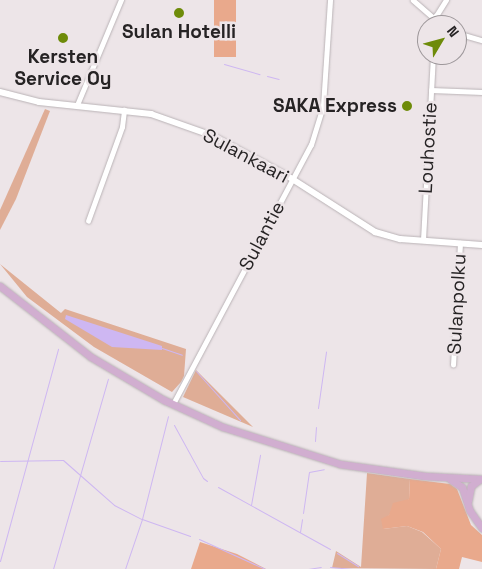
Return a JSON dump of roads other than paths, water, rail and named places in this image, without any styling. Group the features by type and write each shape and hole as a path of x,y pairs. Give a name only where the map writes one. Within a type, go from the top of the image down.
{"main road":[{"path":"0,286 75,347 173,404 241,434 308,455 392,472 448,478 481,479"},
{"path":"448,478 462,487 472,516 482,528"},
{"path":"468,501 472,486 481,479"}],"street":[{"path":"77,105 121,0"},
{"name":"Sulantie","path":"173,404 311,145 323,106 330,0"},
{"path":"413,0 427,15"},
{"path":"439,15 446,0"},
{"path":"467,35 482,40"},
{"name":"Louhostie","path":"423,240 432,65"},
{"path":"431,90 482,92"},
{"name":"Sulankaari","path":"0,92 18,99 124,109 151,114 212,136 292,180 375,232 423,240 482,245"},
{"path":"88,221 122,127 124,109"},
{"name":"Sulanpolku","path":"454,365 460,243"}],"waterway":[{"path":"224,64 260,74"},
{"path":"267,76 279,79"},
{"path":"162,348 182,355"},
{"path":"0,561 58,349"},
{"path":"318,408 326,352"},
{"path":"196,371 240,420"},
{"path":"53,569 108,379"},
{"path":"125,569 142,519 168,416"},
{"path":"174,425 203,478 207,481"},
{"path":"315,441 316,427"},
{"path":"251,505 260,455"},
{"path":"0,461 63,460 114,505 142,519 190,536"},
{"path":"303,513 309,472 324,469"},
{"path":"218,487 330,549"},
{"path":"300,532 302,519"},
{"path":"199,539 265,569"},
{"path":"337,553 358,566"},
{"path":"308,569 321,567"},
{"path":"330,567 353,569"}],"place":[{"name":"Sulan Hotelli","path":"179,13"},
{"name":"Kersten Service Oy","path":"63,38"},
{"name":"SAKA Express","path":"407,106"}]}
